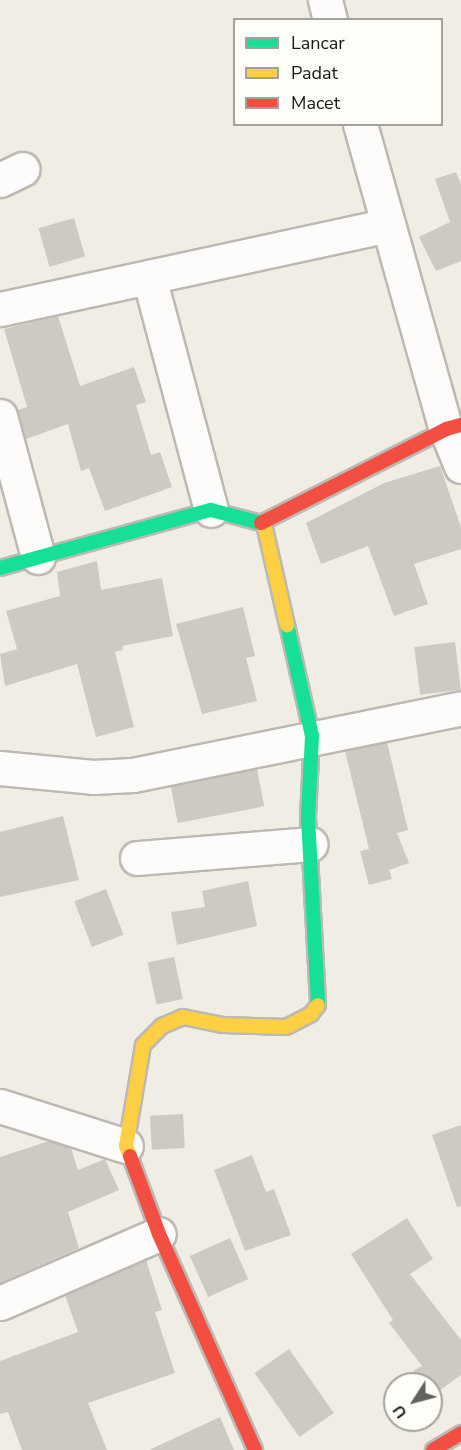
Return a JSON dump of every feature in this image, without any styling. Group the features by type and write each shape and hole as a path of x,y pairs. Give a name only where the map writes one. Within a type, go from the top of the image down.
{"street":[{"path":"325,0 330,18"},
{"path":"361,126 387,225 454,427 461,466"},
{"path":"0,309 387,225"},
{"path":"149,277 211,510"},
{"path":"0,416 38,557"},
{"path":"0,568 211,510 264,524 454,427"},
{"path":"255,1450 159,1234 126,1146 143,1045 162,1026 183,1017 224,1025 286,1027 310,1014 320,1002 310,844 312,736 264,524"},
{"path":"0,768 113,777 461,708"},
{"path":"137,858 310,844"},
{"path":"0,1106 126,1146"},
{"path":"0,1303 159,1234"},
{"path":"433,1450 461,1433"}],"building":[{"path":"456,172 461,185 461,261 436,271 419,237 450,222 435,179"},
{"path":"74,218 85,256 49,267 38,228"},
{"path":"58,316 80,386 134,367 146,402 136,405 151,455 160,452 172,487 105,511 89,468 81,471 68,424 26,439 18,410 27,407 4,329"},
{"path":"440,466 461,527 461,549 414,564 428,604 394,616 368,546 321,564 306,523 384,483"},
{"path":"97,561 101,590 162,578 173,636 122,646 123,650 115,652 134,727 96,737 77,664 5,686 0,654 17,649 6,611 60,596 57,572"},
{"path":"243,607 255,656 246,658 257,701 202,714 176,624"},
{"path":"455,642 461,690 420,695 414,647"},
{"path":"387,742 408,830 397,833 409,863 389,870 392,879 369,885 360,851 369,849 345,751"},
{"path":"257,769 264,806 178,823 171,786"},
{"path":"63,816 79,880 0,897 0,832"},
{"path":"248,881 257,926 177,945 171,912 205,907 202,891"},
{"path":"106,889 124,935 92,947 74,901"},
{"path":"174,957 183,999 157,1005 148,963"},
{"path":"183,1114 185,1148 152,1150 150,1116"},
{"path":"461,1125 461,1206 457,1207 432,1135"},
{"path":"49,1141 71,1148 78,1170 105,1159 119,1190 68,1212 79,1248 0,1283 0,1157"},
{"path":"252,1155 266,1192 274,1189 291,1235 245,1251 214,1170"},
{"path":"407,1218 433,1259 410,1274 461,1340 461,1375 443,1388 443,1372 414,1372 422,1366 389,1323 393,1320 351,1254"},
{"path":"230,1238 248,1279 208,1297 190,1256"},
{"path":"146,1260 162,1310 155,1312 175,1373 88,1403 107,1450 22,1450 8,1412 0,1414 0,1361 78,1332 65,1295"},
{"path":"289,1349 334,1413 299,1437 255,1373"},
{"path":"220,1417 234,1450 149,1450"}],"traffic: fast":[{"path":"0,568 211,510 261,523"},
{"path":"287,625 312,736 308,818 318,1005"}],"traffic: slow":[{"path":"264,524 287,625"},
{"path":"130,1156 126,1146 143,1045 162,1026 183,1017 223,1025 286,1027 311,1014 318,1005"}],"traffic: jam":[{"path":"261,523 446,429 461,425"},
{"path":"130,1156 159,1234 255,1450"},
{"path":"433,1450 461,1433"}]}
